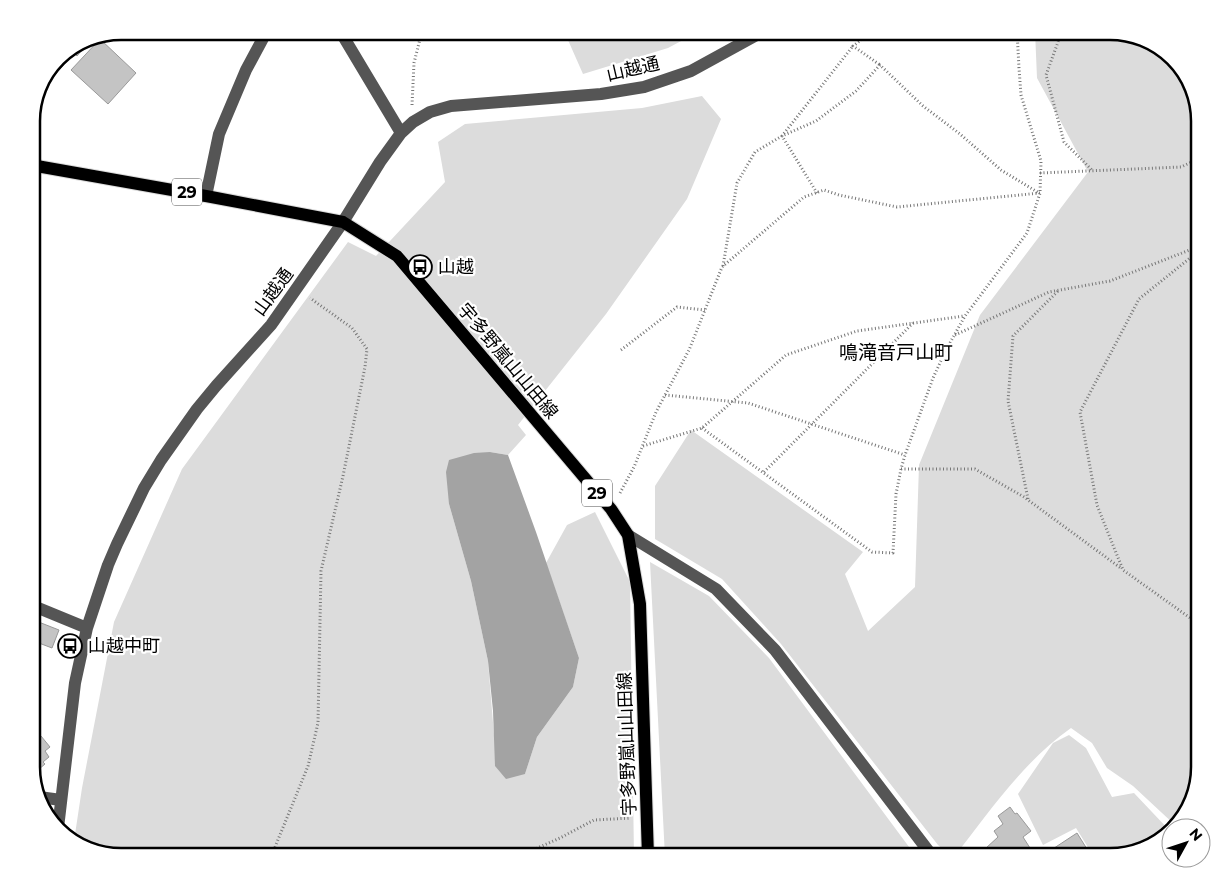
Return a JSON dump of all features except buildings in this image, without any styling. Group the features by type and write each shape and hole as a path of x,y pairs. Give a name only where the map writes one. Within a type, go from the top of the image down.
{"main road":[{"name":"宇多野嵐山山田線","path":"40,166 343,222 397,256 611,509 628,535 640,604 648,848"}],"street":[{"path":"206,196 219,134 246,70 263,40"},
{"path":"345,40 401,132"},
{"name":"山越通","path":"59,819 75,683 87,628 100,586 117,544 144,488 197,409 271,326 343,222 401,132 430,112 451,106 601,94 644,87 692,71 748,40"},
{"path":"628,535 716,589 775,650 926,848"},
{"path":"40,609 87,628"},
{"path":"46,799 61,800"}],"path":[{"path":"413,122 411,102 414,63 420,40"},
{"path":"782,136 852,46 860,40"},
{"path":"702,428 872,552 893,553 896,494 904,455 934,378 965,316 1027,233 1040,193 1041,161 1021,95 1018,40"},
{"path":"1059,40 1046,75 1064,142 1094,171"},
{"path":"852,46 880,65 923,106 960,134 1001,170 1040,193"},
{"path":"611,509 634,467 656,412 689,350 722,267 737,182 755,152 782,136 816,121 856,90 880,65"},
{"path":"782,136 817,193"},
{"path":"1040,173 1182,167 1191,162"},
{"path":"722,267 804,197 824,190 897,207 1040,193"},
{"path":"954,335 1050,292 1110,281 1191,250"},
{"path":"1123,570 1097,505 1080,412 1138,299 1191,257"},
{"path":"275,848 308,766 318,723 321,571 343,476 367,349 352,328 298,288"},
{"path":"1028,500 1008,402 1014,336 1058,290"},
{"path":"621,350 677,307 705,310"},
{"path":"643,446 702,428 786,355 857,331 965,316"},
{"path":"764,473 914,323"},
{"path":"665,395 748,403 904,455"},
{"path":"901,469 975,469 1028,500 1191,619"},
{"path":"537,848 594,820 647,816"}],"shaded area":[{"path":"568,40 683,40 668,48 583,74"},
{"path":"1035,40 1110,40 1136,44 1146,48 1167,64 1183,85 1188,100 1191,121 1191,767 1187,793 1174,816 1167,818 1133,786 1107,768 1092,743 1071,728 1037,756 1022,772 961,848 942,848 781,644 722,579 655,539 655,486 691,430 863,552 845,574 868,631 915,587 919,465 980,315 1088,172 1037,78"},
{"path":"702,96 721,119 687,199 606,314 518,425 526,435 508,455 490,452 449,504 471,581 488,661 494,735 525,774 537,737 573,687 579,658 546,563 567,525 595,512 630,582 634,848 121,848 95,844 75,833 114,622 182,469 348,242 376,256 445,182 438,142 465,124 642,108"},
{"path":"490,452 508,455 579,658 573,687 537,737 525,774 506,779 495,766 493,711 488,661 471,581 449,504 446,472 449,460 474,453"},
{"path":"650,562 709,596 769,658 910,848 665,848"},
{"path":"1069,735 1086,748 1112,797 1134,793 1161,822 1161,829 1146,840 1131,845 1110,848 1088,848 1076,828 1043,845 1018,794 1053,743"}],"place":[{"name":"山越","path":"420,267"},
{"name":"山越中町","path":"70,646"}],"district":[{"name":"鳴滝音戸山町","path":"896,352"}]}
